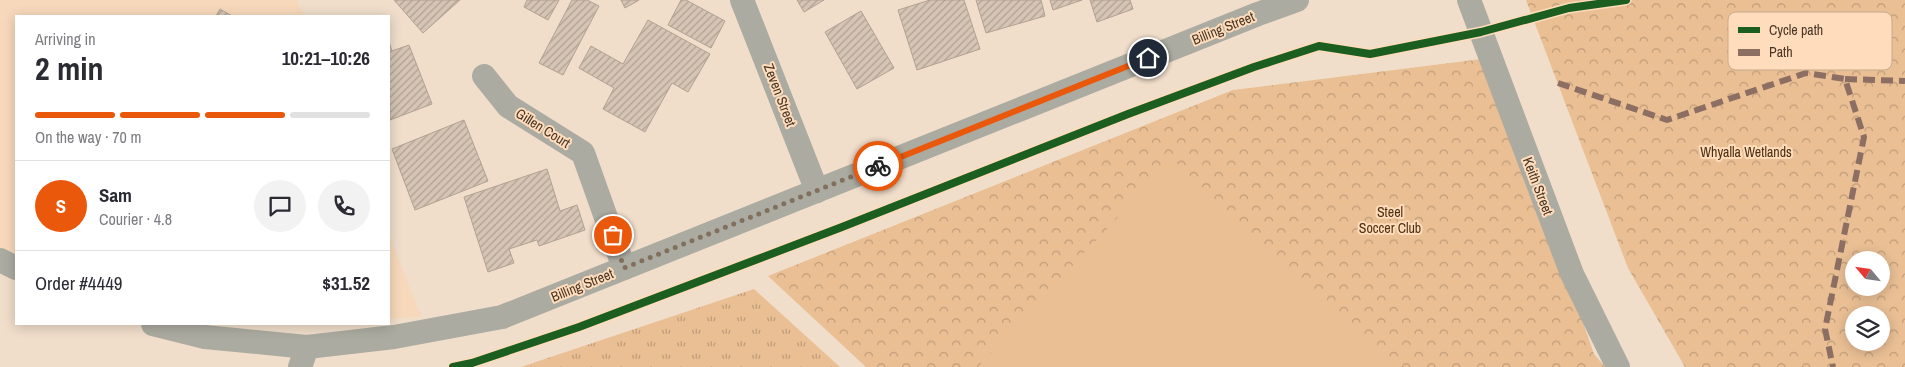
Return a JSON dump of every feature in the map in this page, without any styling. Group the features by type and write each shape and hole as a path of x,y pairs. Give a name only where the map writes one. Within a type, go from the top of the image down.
{"street":[{"name":"Zeven Street","path":"742,0 817,191"},
{"name":"Billing Street","path":"157,325 303,357 502,316 817,191 1256,7 1297,0"},
{"name":"Keith Street","path":"1469,0 1572,274 1618,367"},
{"name":"Gillen Court","path":"484,76 508,106 583,152 624,268"},
{"path":"0,260 15,268"}],"shaded area":[{"path":"0,0 297,0 304,15 15,15 15,258 0,250"},
{"path":"390,238 421,317 390,319"}],"green space":[{"name":"Whyalla Wetlands","path":"1526,0 1905,0 1905,367 1685,367 1628,268"},
{"name":"Steel Soccer Club","path":"1490,58 1594,354 1605,367 866,367 768,276 1233,90"},
{"path":"1172,159 1395,367 978,367"},
{"path":"754,289 840,367 521,367"}],"building":[{"path":"394,0 460,0 423,33"},
{"path":"527,0 559,0 548,20 524,7"},
{"path":"572,0 587,0 599,6 563,75 539,63"},
{"path":"621,0 639,0 625,8"},
{"path":"681,0 686,0 725,21 711,48 668,25"},
{"path":"797,0 824,0 804,12"},
{"path":"930,0 964,0 980,49 917,70 898,10"},
{"path":"976,0 1041,0 1045,16 986,33"},
{"path":"1050,0 1082,0 1053,10"},
{"path":"1090,0 1130,0 1133,9 1097,22"},
{"path":"220,9 230,15 217,15"},
{"path":"861,11 894,68 857,89 825,32"},
{"path":"648,20 710,54 688,92 672,83 645,132 603,109 614,88 579,68 591,46 623,64"},
{"path":"390,45 392,51 409,45 432,104 390,120"},
{"path":"464,120 488,181 415,210 392,149"},
{"path":"547,169 560,211 577,205 585,230 539,246 537,240 509,249 514,263 488,272 464,197"}],"marked path":[{"path":"1558,83 1667,120 1806,73 1845,79 1864,137 1825,329 1833,367"},
{"path":"1845,79 1905,81"}],"cycle path":[{"path":"453,367 472,363 579,327 842,227 1128,114 1254,67 1319,46 1370,54 1481,32 1569,8 1626,0"}],"way so far":[{"path":"613,235 624,268 878,166"}],"route":[{"path":"878,166 1148,58"}]}
